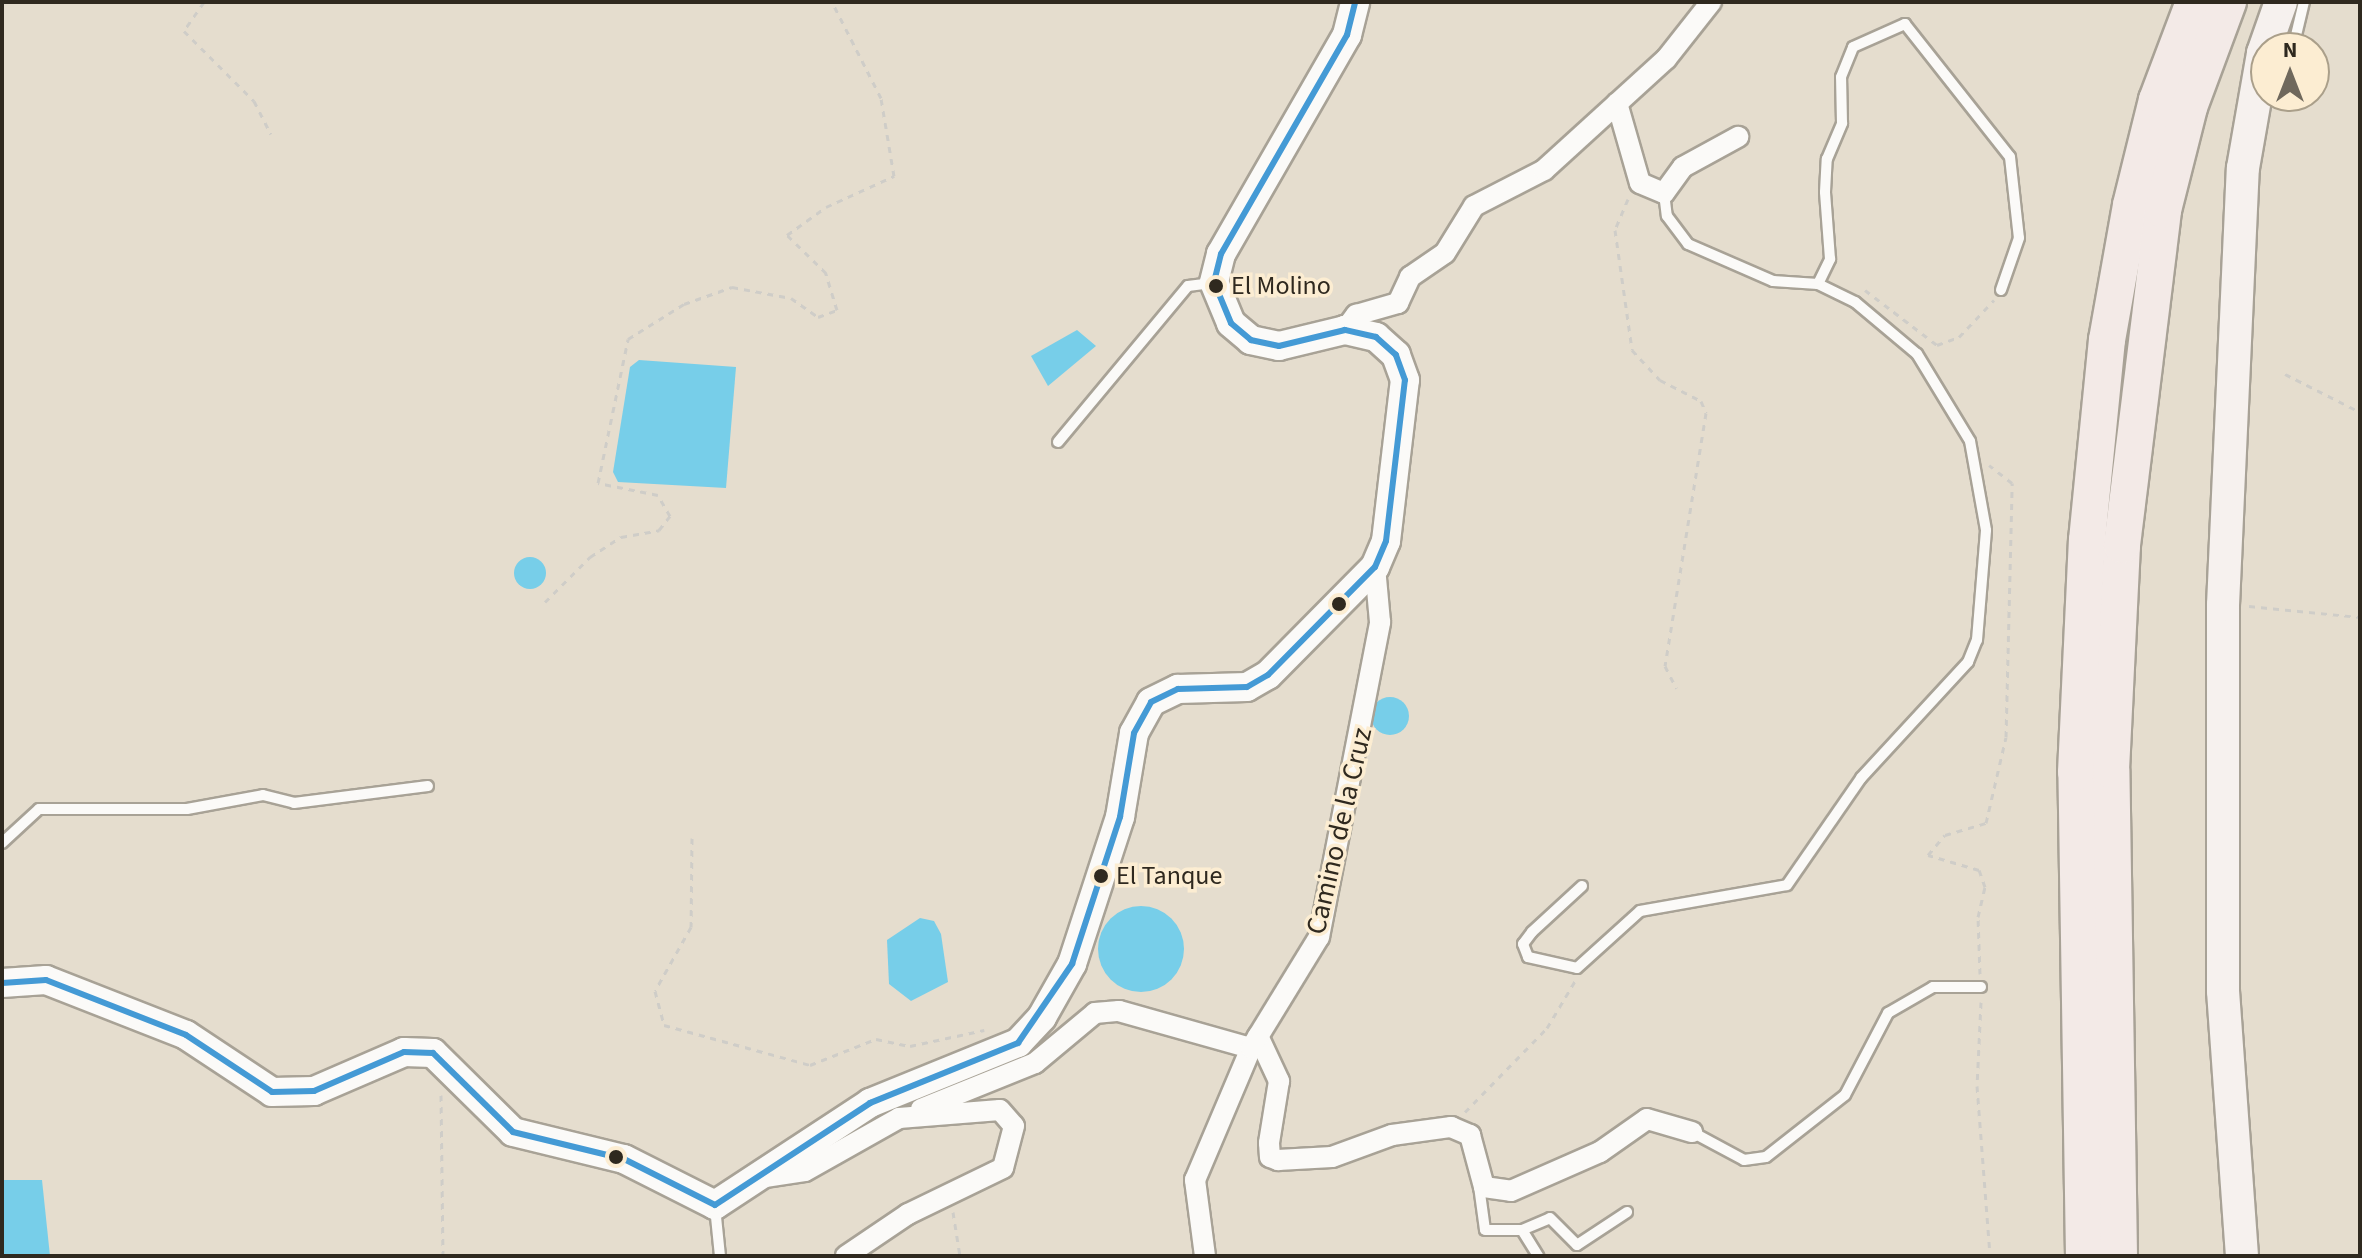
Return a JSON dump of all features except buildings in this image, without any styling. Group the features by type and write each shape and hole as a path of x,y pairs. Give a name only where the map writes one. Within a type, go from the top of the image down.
{"highway":[{"path":"2084,1256 2076,772 2087,540 2107,340 2131,205 2157,100 2194,2"},
{"path":"2119,1256 2111,770 2122,545 2163,210 2189,107 2228,2"}],"main road":[{"path":"2242,1256 2223,991 2223,605 2243,168 2260,65 2281,2"}],"street":[{"path":"1355,2 1347,35 1221,254 1214,282 1231,323 1251,340 1279,346 1345,330 1356,315 1398,303 1410,277 1445,253 1474,206 1544,170 1666,59 1711,2"},
{"path":"1617,103 1640,183 1664,193 1683,167 1738,137"},
{"name":"Camino de la Cruz","path":"1205,1256 1195,1180 1254,1042 1319,937 1380,622 1375,567 1386,541 1405,380 1396,355 1376,337 1345,330"},
{"path":"2,983 46,980 186,1035 272,1092 326,1087 404,1052 433,1053 451,1064 513,1132 624,1159 715,1205 764,1177 870,1103 1018,1043 1042,1017 1072,964 1120,817 1134,733 1151,702 1178,689 1247,687 1268,675 1375,567"},
{"path":"764,1177 805,1171 899,1118 1035,1063 1095,1013 1119,1011 1162,1029 1254,1042 1279,1081 1270,1157 1332,1157 1392,1135 1451,1127 1470,1135 1477,1176 1484,1187 1511,1191 1600,1152 1647,1119 1692,1132"},
{"path":"846,1256 908,1214 1003,1168 1014,1126 1000,1110 899,1118"}],"lane":[{"path":"2297,32 2304,2"},
{"path":"1818,284 1830,259 1827,159 1842,123 1847,62 1853,47 1905,24 2010,157 2019,238 2001,290"},
{"path":"1582,886 1523,944 1528,957 1577,968 1640,911 1787,885 1800,875 1861,778 1968,662 1977,640 1986,530 1970,441 1917,354 1855,302 1818,284 1773,281 1688,244 1667,216 1664,193"},
{"path":"1058,442 1188,286 1214,282"},
{"path":"2,843 39,809 187,809 263,795 294,803 428,786"},
{"path":"1692,1132 1744,1160 1766,1157 1845,1095 1888,1013 1933,987 1981,987"},
{"path":"1477,1176 1485,1230 1522,1230 1550,1218 1577,1245 1627,1212"},
{"path":"715,1205 720,1256"},
{"path":"1522,1230 1538,1256"}],"path":[{"path":"204,2 184,31 254,101 271,134"},
{"path":"545,602 590,557 621,537 659,530 670,516 658,495 598,483 628,339 684,304 732,287 791,298 818,317 837,310 826,273 787,235 826,207 894,176 881,98 832,2"},
{"path":"1640,183 1615,230 1632,350 1660,380 1701,401 1706,413 1665,666 1676,688"},
{"path":"1857,288 1891,304 1937,345 1959,337 2001,290"},
{"path":"2285,374 2360,412"},
{"path":"1974,461 2000,468 2012,483 2004,657 2009,714 1986,823 1945,835 1928,855 1979,870 1985,887 1978,917 1981,987 1977,1086 1990,1256"},
{"path":"2223,605 2360,617"},
{"path":"692,838 691,927 655,991 664,1025 810,1065 876,1039 910,1046 993,1028"},
{"path":"1451,1127 1547,1028 1577,968"},
{"path":"443,1256 437,1114 451,1064"},
{"path":"950,1196 960,1256"}],"water":[{"path":"1077,330 1096,346 1048,386 1031,356"},
{"path":"639,360 736,367 726,488 618,482 613,472 630,367"},
{"path":"530,557 542,561 546,573 542,585 530,589 518,585 514,573 518,561"},
{"path":"1390,697 1403,703 1409,716 1403,729 1390,735 1377,729 1371,716 1377,703"},
{"path":"1141,906 1165,913 1177,925 1184,949 1177,973 1165,985 1141,992 1117,985 1105,973 1098,949 1105,925 1117,913"},
{"path":"920,918 934,921 941,934 948,982 911,1001 889,984 887,940"},
{"path":"2,1180 42,1180 50,1256 2,1256"}],"transit line":[{"path":"2,983 46,980 186,1035 272,1092 314,1091 404,1052 433,1053 513,1132 624,1159 715,1205 870,1103 1018,1043 1072,964 1120,817 1134,733 1151,702 1178,689 1247,687 1268,675 1375,567 1386,541 1405,380 1396,355 1376,337 1345,330 1279,346 1251,340 1231,323 1214,282 1221,254 1347,35 1355,2"}],"place":[{"name":"El Molino","path":"1216,286"},
{"name":"El Tanque","path":"1101,876"}]}
